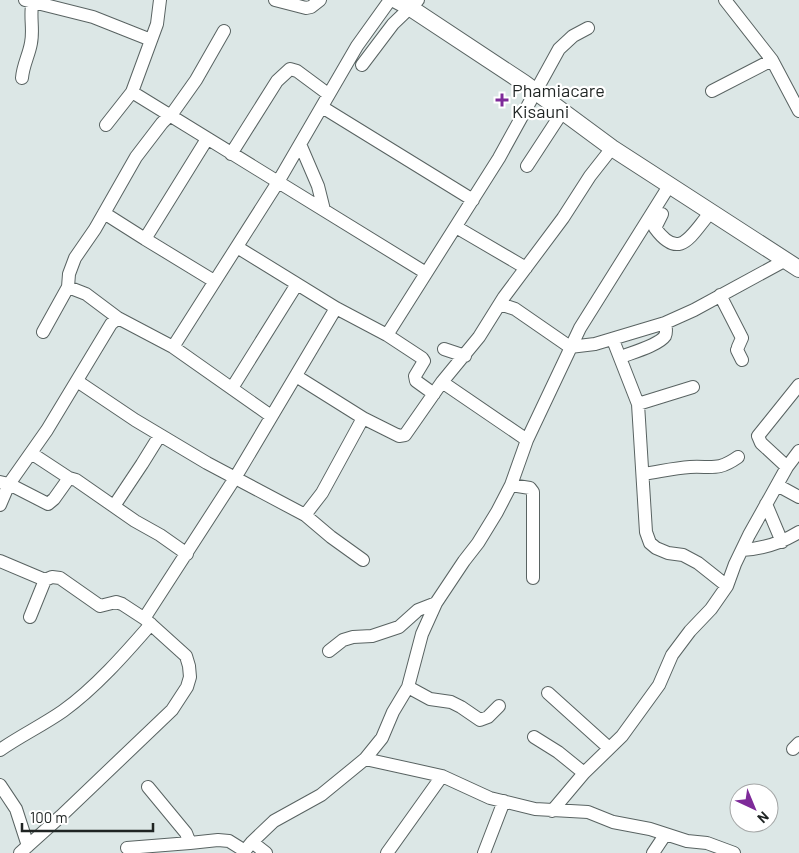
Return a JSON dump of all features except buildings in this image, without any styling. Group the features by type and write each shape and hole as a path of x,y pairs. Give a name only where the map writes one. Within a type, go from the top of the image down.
{"main road":[{"path":"408,2 563,111 612,148 665,193 710,213 799,269"}],"street":[{"path":"106,125 132,92 157,24 160,0"},
{"path":"275,0 306,8 311,7 320,0"},
{"path":"173,347 278,182 356,46 390,0"},
{"path":"725,0 772,60 799,111"},
{"path":"22,78 24,65 32,42 30,1 93,17 151,40"},
{"path":"362,65 394,24 408,2"},
{"path":"387,335 499,158 559,49 573,36 588,28"},
{"path":"43,332 68,287 69,274 75,258 104,213 136,157 162,123 170,116 196,80 224,31"},
{"path":"712,91 772,60"},
{"path":"231,154 277,82 290,69 297,71 328,94"},
{"path":"132,92 426,273"},
{"path":"322,107 472,200"},
{"path":"527,166 563,111"},
{"path":"145,239 207,139"},
{"path":"300,144 318,186 324,210"},
{"path":"296,376 363,418 403,436 406,435 442,382 465,356 612,148"},
{"path":"665,193 666,207 655,228 671,245 680,245 685,241 710,213"},
{"path":"247,848 274,821 321,795 365,759 382,738 408,687 422,634 436,603 478,543 511,485 527,440 580,328 665,193"},
{"path":"104,213 214,281"},
{"path":"456,227 526,268"},
{"path":"237,247 336,308 387,335 422,358 424,361 416,376 416,380 434,394"},
{"path":"500,304 515,309 570,346 595,344 665,324 784,261"},
{"path":"232,388 297,284"},
{"path":"68,287 86,294 118,318 173,347 271,416"},
{"path":"720,295 742,338 739,352"},
{"path":"0,750 19,736 62,712 125,654 148,622 336,308"},
{"path":"0,505 4,483 31,453 47,430 110,324 118,318"},
{"path":"621,357 658,342 664,337 666,331 665,324"},
{"path":"613,340 638,404 646,532 650,543 656,548 683,555 698,563 727,586"},
{"path":"444,349 465,356"},
{"path":"76,381 160,435 305,515 363,560"},
{"path":"442,382 527,440"},
{"path":"787,467 761,443 758,436 799,385"},
{"path":"638,404 693,387"},
{"path":"305,515 322,493 363,418"},
{"path":"114,506 160,435"},
{"path":"552,811 584,773 622,736 658,685 672,656 681,643 711,609 727,586 742,550 766,504 787,467 799,451"},
{"path":"31,453 187,554"},
{"path":"643,474 690,467 719,468 738,457"},
{"path":"4,483 48,504 70,478"},
{"path":"777,484 799,497"},
{"path":"511,485 530,488 533,492 533,578"},
{"path":"766,504 782,542"},
{"path":"742,550 756,549 782,542 799,532"},
{"path":"0,561 45,580 60,578 100,606 116,602 122,604 148,622 186,656 190,671 186,687 172,710 24,850"},
{"path":"30,617 45,580"},
{"path":"329,651 343,640 353,637 372,636 399,627 418,610 436,603"},
{"path":"408,687 430,699 451,702 480,720 488,717 499,706"},
{"path":"548,693 609,748"},
{"path":"534,736 584,773"},
{"path":"365,759 442,776 490,798 535,809 588,812 613,822 688,841 707,843 730,852"},
{"path":"387,853 442,776"},
{"path":"0,786 16,809 24,850"},
{"path":"148,787 186,832 190,844"},
{"path":"484,853 504,801"},
{"path":"653,853 665,835"},
{"path":"127,848 190,844 218,840 229,841 266,853"}],"place":[{"name":"Phamiacare Kisauni","path":"502,100"}]}
